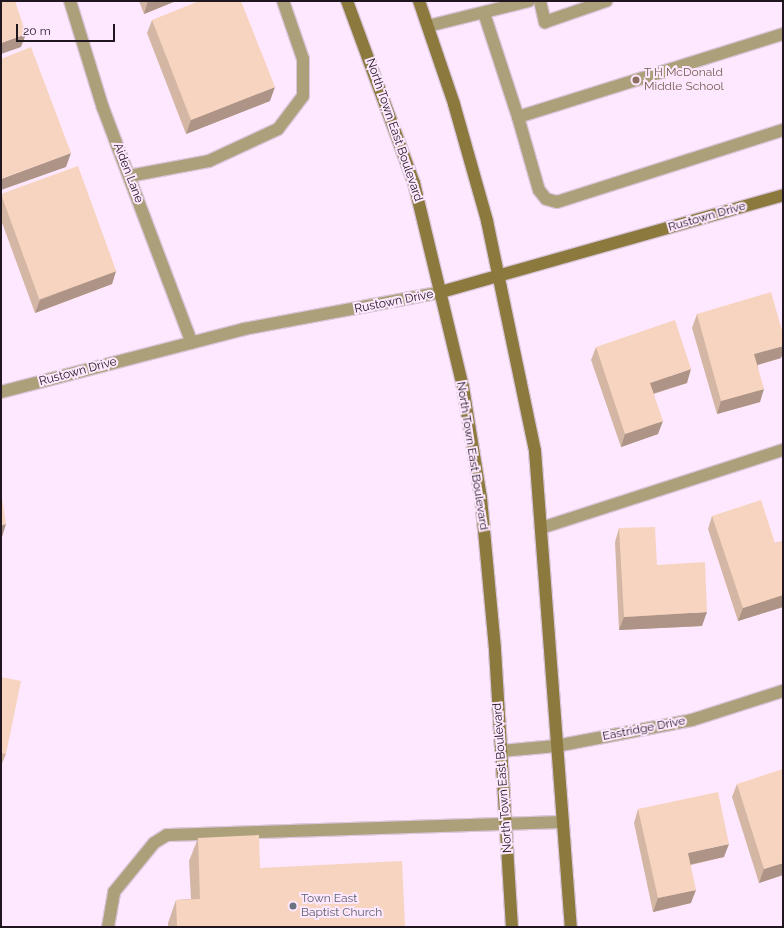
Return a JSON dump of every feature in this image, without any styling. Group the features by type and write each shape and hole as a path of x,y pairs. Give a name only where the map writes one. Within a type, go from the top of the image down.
{"main road":[{"name":"North Town East Boulevard","path":"347,1 414,183 463,387 481,498 501,751 512,927"},
{"path":"419,1 428,26 487,221 497,278 535,452 556,746 571,927"},
{"name":"Rustown Drive","path":"441,292 497,278 783,195"}],"street":[{"name":"Aiden Lane","path":"70,1 103,108 192,343"},
{"path":"129,176 209,161 278,129 304,96 303,59 283,1"},
{"path":"428,26 529,1"},
{"path":"540,1 545,22 606,1"},
{"path":"484,12 518,117 538,190 546,199 557,202 783,130"},
{"path":"518,117 783,34"},
{"name":"Rustown Drive","path":"1,392 244,329 441,292"},
{"path":"541,528 783,450"},
{"name":"Eastridge Drive","path":"501,751 556,746 692,720 783,691"},
{"path":"108,927 114,892 154,843 167,835 506,826 562,822"}],"building":[{"path":"1,1 15,1 26,34 1,43"},
{"path":"199,1 241,1 275,87 191,120 152,20"},
{"path":"31,47 71,153 1,179 1,59"},
{"path":"78,166 116,271 39,299 1,194"},
{"path":"771,292 783,334 783,346 754,354 764,389 721,401 697,314"},
{"path":"675,320 691,369 650,383 663,421 625,434 596,347"},
{"path":"1,492 6,524 1,525"},
{"path":"761,500 775,543 783,541 783,595 743,608 712,516"},
{"path":"655,527 657,565 705,562 707,612 624,617 619,528"},
{"path":"1,677 21,681 6,754 1,753"},
{"path":"783,769 783,863 764,869 737,784"},
{"path":"718,792 729,844 688,853 696,890 658,898 638,809"},
{"name":"Town East Baptist Church","path":"259,835 260,868 402,861 405,927 177,927 176,900 200,899 198,838"}],"place":[{"name":"T H McDonald Middle School","path":"636,80"},
{"name":"Town East Baptist Church","path":"293,906"}]}
